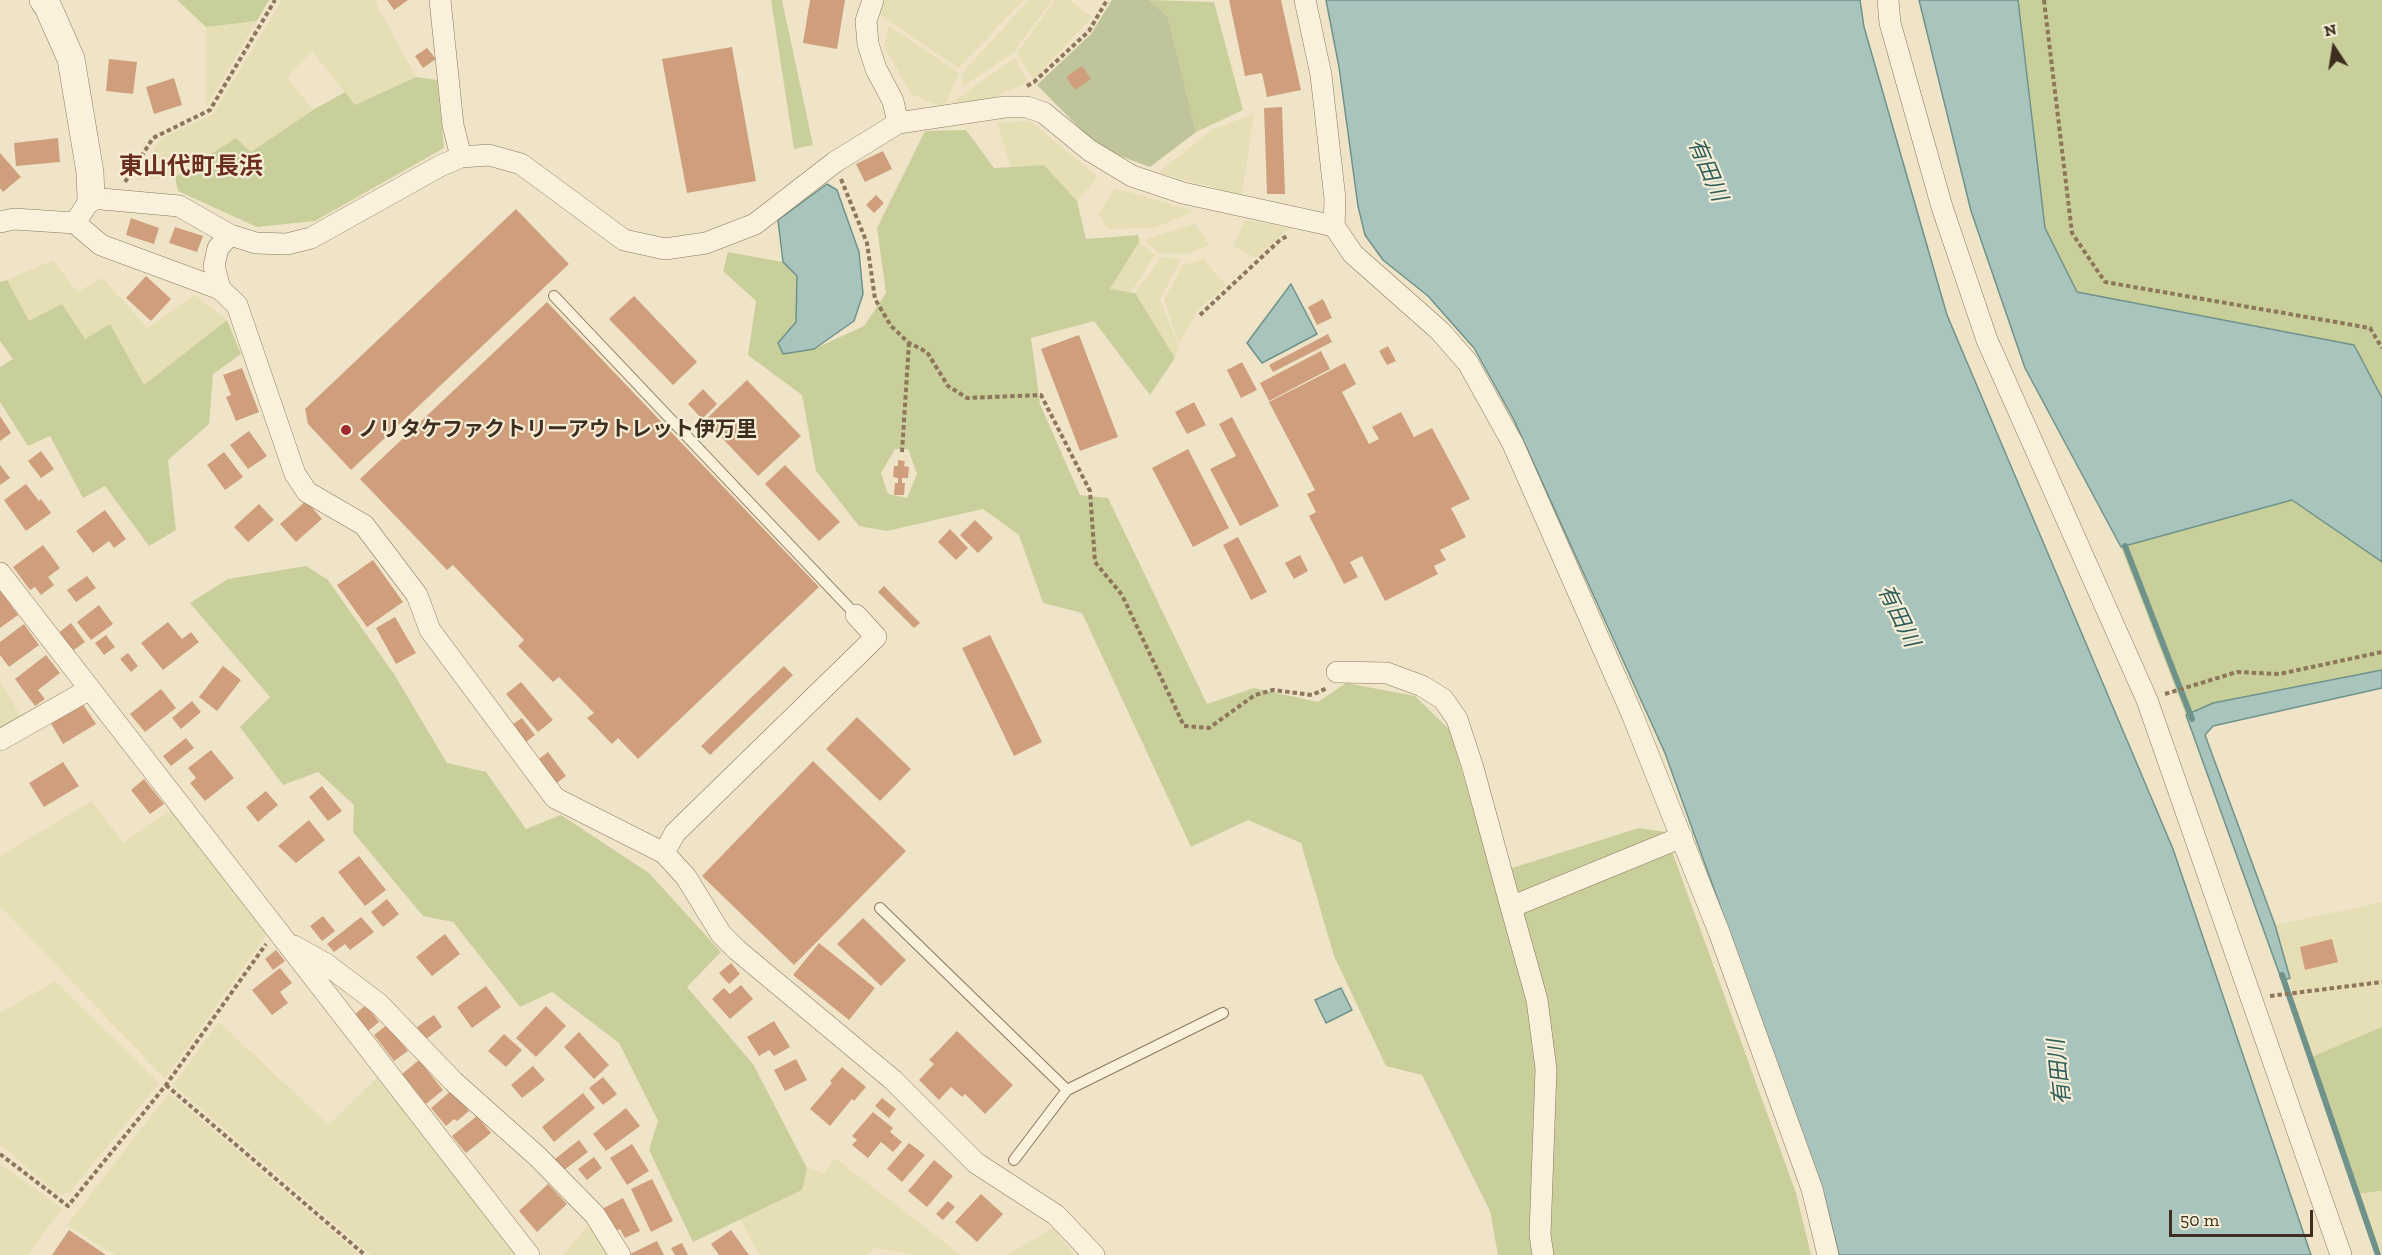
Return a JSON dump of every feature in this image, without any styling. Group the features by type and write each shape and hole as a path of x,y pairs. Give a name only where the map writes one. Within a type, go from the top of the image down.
{"street":[{"path":"43,0 71,59 90,172 102,199"},
{"path":"440,0 453,125 461,157"},
{"path":"873,0 866,21 868,44 876,69 893,101 898,123"},
{"path":"1305,0 1321,75 1335,199 1334,226 1353,254 1440,331 1468,363 1513,444 1632,714 1719,932 1812,1189 1828,1255"},
{"path":"1888,0 1890,23 1942,207 1987,340 2147,700 2341,1255"},
{"path":"75,223 102,199 178,206 230,235 256,243 286,244 311,238 440,166 461,157 489,155 521,164 624,240 665,249 706,243 754,224 835,162 898,123 1005,106 1027,107 1044,113 1089,150 1132,176 1183,193 1334,226"},
{"path":"0,222 14,219 75,223 100,245 220,289 237,305 295,474 307,492 364,525 417,595 430,630 555,798 664,853 686,877 721,934 737,950 892,1080 975,1163 1056,1215 1094,1255"},
{"path":"220,289 214,266 218,248 230,235"},
{"path":"0,573 530,1255"},
{"path":"664,853 675,833 876,637 856,615"},
{"path":"1337,672 1387,673 1422,686 1443,699 1457,719 1473,768 1537,1000 1546,1069 1540,1235 1543,1255"},
{"path":"0,740 90,689"},
{"path":"1511,907 1682,837"},
{"path":"282,936 326,964 379,1004 454,1082 538,1157 596,1215 620,1255"}],"lane":[{"path":"554,296 856,615"},
{"path":"880,908 1067,1090"},
{"path":"1014,1160 1067,1090 1222,1013"}],"path":[{"path":"102,199 153,138 210,110 275,0"},
{"path":"1005,106 1010,96 1035,82 1089,31 1107,0"},
{"path":"2043,0 2072,234 2105,282 2370,328 2382,348"},
{"path":"835,162 867,243 875,299 891,327 909,343 927,352 948,386 967,398 1041,395 1090,491 1095,562 1122,596 1184,726 1209,728 1255,695 1273,690 1312,695 1328,687 1337,672"},
{"path":"1200,315 1280,240 1312,220"},
{"path":"902,452 909,343"},
{"path":"2168,694 2237,672 2279,675 2382,652"},
{"path":"0,1154 68,1206 282,936"},
{"path":"2278,995 2382,982"},
{"path":"166,1084 365,1255"}],"shaded area":[{"path":"282,0 374,0 416,77 355,105 312,51 287,77 313,110 251,152 236,138 175,177 137,180 160,139 213,114"},
{"path":"883,0 1024,0 958,68 880,15"},
{"path":"1029,0 1052,0 1014,52 962,87 963,72"},
{"path":"1055,0 1069,0 1092,17 1033,80 1017,53"},
{"path":"257,21 206,108 206,27"},
{"path":"889,26 959,73 944,108 911,94 884,46"},
{"path":"1015,58 1028,82 986,101 951,103"},
{"path":"1254,114 1242,195 1158,173 1213,129"},
{"path":"1030,121 1098,177 1077,201 1044,165 1011,167 997,123"},
{"path":"1115,188 1195,211 1154,228 1109,229 1098,214"},
{"path":"1245,220 1290,228 1256,258 1233,246"},
{"path":"1195,224 1209,245 1187,254 1159,253 1144,240"},
{"path":"1139,242 1155,255 1131,292 1110,290"},
{"path":"1161,257 1181,259 1160,300 1179,347 1175,358 1135,293"},
{"path":"1203,259 1226,285 1197,311 1179,344 1164,299 1183,265"},
{"path":"53,260 77,292 102,278 148,328 195,295 227,320 144,386 110,324 85,339 29,321 7,280"},
{"path":"0,681 23,720 0,734"},
{"path":"92,801 123,843 173,809 269,931 165,1079 0,906 0,856"},
{"path":"2382,902 2382,1027 2309,1058 2275,925"},
{"path":"55,981 159,1083 70,1192 58,1195 0,1144 0,1013"},
{"path":"219,1022 329,1125 377,1078 519,1255 371,1255 173,1085"},
{"path":"169,1093 360,1255 115,1255 67,1225"},
{"path":"835,1158 961,1255 914,1255 875,1248 866,1255 760,1255 740,1220 802,1190 807,1168 824,1173"},
{"path":"0,1164 62,1208 28,1255 0,1255"},
{"path":"2382,1191 2382,1255 2378,1255 2356,1194"},
{"path":"592,1221 613,1255 563,1255"},
{"path":"1053,1228 1074,1255 1007,1255"}],"green space":[{"path":"177,0 269,0 257,21 206,27"},
{"path":"771,0 782,0 813,145 794,149"},
{"path":"1112,0 1149,0 1168,17 1196,132 1150,167 1099,148 1037,85 1091,34"},
{"path":"1149,0 1214,2 1243,110 1196,132 1168,17"},
{"path":"2018,0 2382,0 2382,398 2354,345 2077,292 2045,228"},
{"path":"416,77 437,80 444,148 315,221 257,227 178,191 175,177 236,138 251,152 313,110 345,92 355,105"},
{"path":"966,130 994,168 1044,165 1077,201 1086,239 1138,235 1139,242 1110,289 1135,293 1175,358 1150,395 1094,321 1031,338 1040,404 1080,495 1108,498 1207,704 1254,688 1318,702 1346,683 1415,696 1449,729 1493,874 1639,828 1665,832 1796,1193 1811,1255 1498,1255 1490,1211 1422,1075 1386,1066 1334,956 1301,843 1248,820 1191,847 1082,613 1043,603 1019,535 983,509 887,531 859,526 816,471 802,395 748,355 756,301 723,271 728,252 783,262 797,276 796,322 778,343 783,354 814,349 864,326 886,293 877,228 925,131","holes":["895,449 908,449 917,474 907,498 888,494 881,473"]},
{"path":"7,280 29,321 62,304 85,339 110,324 144,385 227,320 241,354 213,374 209,424 168,460 176,530 149,546 105,486 83,498 50,436 28,446 0,402 0,367 13,359 0,341 0,282"},
{"path":"2292,500 2382,562 2382,670 2213,703 2186,715 2121,547"},
{"path":"306,566 328,580 394,674 447,763 486,772 526,829 561,815 649,873 721,952 687,987 753,1064 807,1168 802,1190 693,1242 649,1150 658,1121 619,1043 552,992 520,1007 453,922 423,916 353,832 354,805 318,772 283,785 240,727 270,697 190,603 228,579"},
{"path":"2382,1027 2382,1191 2356,1194 2309,1058"}],"water":[{"name":"有田川","path":"1326,0 1860,0 1864,27 1947,315 2173,849 2311,1255 1839,1255 1824,1195 1665,753 1514,420 1474,348 1428,296 1383,260 1365,235 1358,206 1339,67"},
{"path":"1919,0 2018,0 2045,228 2077,292 2354,345 2382,398 2382,562 2292,500 2121,547 2025,368 1971,211"},
{"path":"827,184 837,190 859,252 863,294 854,321 814,349 783,354 778,343 796,322 797,276 783,262 778,220"},
{"path":"1291,284 1317,334 1262,363 1247,343"},
{"path":"2382,670 2382,688 2213,726 2205,735 2275,925 2290,978 2282,981 2186,715 2213,703"},
{"path":"1341,988 1352,1010 1326,1023 1315,1000"}],"building":[{"path":"387,0 408,0 394,10"},
{"path":"810,0 845,0 837,49 803,43"},
{"path":"1229,0 1281,0 1301,90 1267,97 1262,73 1245,76"},
{"path":"732,47 756,181 687,193 662,59"},
{"path":"427,48 436,59 423,68 415,56"},
{"path":"109,59 137,62 133,94 106,91"},
{"path":"1082,66 1091,79 1075,90 1066,77"},
{"path":"174,78 182,105 154,114 146,87"},
{"path":"1282,107 1285,194 1267,194 1264,108"},
{"path":"58,138 60,162 16,166 14,143"},
{"path":"883,151 892,169 865,182 856,164"},
{"path":"0,153 21,177 3,192 0,188"},
{"path":"876,195 884,203 874,213 866,205"},
{"path":"516,209 569,264 351,470 308,424 305,409"},
{"path":"131,218 159,228 154,244 126,235"},
{"path":"175,227 203,236 197,252 169,243"},
{"path":"146,276 171,299 151,321 126,298"},
{"path":"634,296 697,362 673,385 609,319"},
{"path":"1323,299 1332,318 1317,325 1308,307"},
{"path":"547,302 819,587 638,759 618,738 612,744 587,718 594,713 559,677 553,682 518,646 524,640 453,565 447,570 360,479"},
{"path":"1328,334 1332,342 1273,372 1269,365"},
{"path":"1079,335 1118,437 1080,451 1041,349"},
{"path":"1388,346 1396,361 1387,365 1379,351"},
{"path":"1321,351 1330,369 1269,401 1260,383"},
{"path":"1242,362 1257,390 1241,398 1227,370"},
{"path":"1345,363 1356,384 1342,392 1369,444 1379,439 1372,427 1401,412 1414,437 1432,428 1470,499 1451,508 1466,537 1440,550 1446,560 1434,566 1438,574 1385,601 1362,556 1350,562 1358,577 1344,584 1309,516 1316,512 1307,494 1315,490 1269,402"},
{"path":"242,368 259,412 236,421 226,397 231,395 223,375"},
{"path":"747,380 801,436 758,476 705,420"},
{"path":"703,389 717,404 702,419 688,404"},
{"path":"1194,402 1206,425 1187,434 1175,412"},
{"path":"0,416 11,433 0,441"},
{"path":"1232,417 1279,506 1240,526 1210,469 1236,456 1219,424"},
{"path":"249,431 267,456 248,469 230,445"},
{"path":"1188,449 1229,528 1193,547 1152,468"},
{"path":"41,451 54,469 41,478 28,461"},
{"path":"224,452 243,477 225,490 207,465"},
{"path":"898,460 905,461 904,466 909,467 908,478 902,478 902,483 905,483 904,495 894,495 898,478 893,477 894,466 898,466"},
{"path":"0,465 10,478 0,485"},
{"path":"785,465 840,522 819,541 765,484"},
{"path":"26,484 51,513 26,531 4,500"},
{"path":"306,501 322,519 296,542 280,524"},
{"path":"259,504 274,520 248,542 234,527"},
{"path":"105,510 126,539 114,548 109,541 93,553 76,531"},
{"path":"975,520 993,538 978,553 960,535"},
{"path":"950,529 968,548 956,560 938,542"},
{"path":"1238,537 1267,592 1251,600 1223,545"},
{"path":"43,545 60,568 48,577 54,585 41,595 35,587 30,590 13,567"},
{"path":"1300,555 1308,571 1294,579 1285,563"},
{"path":"373,560 403,602 367,627 337,585"},
{"path":"87,576 96,588 76,602 67,590"},
{"path":"884,586 920,623 914,628 878,592"},
{"path":"0,590 18,615 0,628"},
{"path":"99,605 113,624 91,640 77,622"},
{"path":"395,617 416,653 396,664 376,628"},
{"path":"168,622 182,639 191,632 199,642 163,670 141,643"},
{"path":"71,623 85,642 71,652 57,634"},
{"path":"24,624 39,645 9,667 0,655 0,642"},
{"path":"106,635 115,647 104,655 95,643"},
{"path":"990,635 1042,742 1014,756 962,648"},
{"path":"128,653 138,666 131,672 120,659"},
{"path":"46,655 60,673 38,690 45,699 35,706 15,679"},
{"path":"223,666 241,680 217,711 199,697"},
{"path":"784,666 793,675 710,755 701,746"},
{"path":"521,682 553,720 538,732 506,694"},
{"path":"161,689 176,708 145,732 130,714"},
{"path":"192,701 201,712 181,729 172,718"},
{"path":"82,703 96,724 63,744 50,722"},
{"path":"857,717 911,769 880,801 826,749"},
{"path":"522,718 535,735 526,742 513,724"},
{"path":"186,738 194,748 171,766 163,756"},
{"path":"211,750 234,778 205,801 190,783 196,778 188,768"},
{"path":"548,752 566,776 557,783 539,759"},
{"path":"813,761 906,851 794,965 702,876"},
{"path":"63,762 79,786 44,807 29,783"},
{"path":"144,779 164,804 150,814 131,790"},
{"path":"322,786 342,811 328,821 309,797"},
{"path":"266,791 278,805 258,822 246,807"},
{"path":"309,820 325,840 296,863 278,846"},
{"path":"359,856 386,890 365,906 338,872"},
{"path":"387,899 399,914 383,927 371,912"},
{"path":"323,916 335,931 322,941 310,926"},
{"path":"361,917 374,932 350,950 345,944 334,952 327,944"},
{"path":"863,918 906,960 881,986 837,944"},
{"path":"445,934 460,954 432,976 416,957"},
{"path":"2332,939 2338,962 2305,970 2300,947"},
{"path":"819,943 875,988 849,1020 793,975"},
{"path":"276,950 285,961 273,970 265,959"},
{"path":"731,963 740,974 729,984 719,973"},
{"path":"280,968 292,983 280,992 288,1003 272,1015 252,990"},
{"path":"741,985 753,999 730,1019 712,999 724,988 730,994"},
{"path":"486,986 501,1007 472,1028 457,1007"},
{"path":"366,1005 379,1022 368,1031 355,1014"},
{"path":"546,1006 566,1026 536,1057 516,1038"},
{"path":"434,1015 442,1027 426,1039 417,1027"},
{"path":"774,1021 790,1047 774,1056 769,1050 759,1056 747,1037"},
{"path":"387,1025 408,1051 394,1061 374,1035"},
{"path":"957,1031 1013,1085 985,1114 965,1094 962,1097 951,1087 939,1100 919,1080 934,1064 929,1060"},
{"path":"579,1032 609,1065 594,1079 564,1047"},
{"path":"504,1034 522,1050 506,1067 488,1051"},
{"path":"796,1059 807,1080 785,1091 774,1070"},
{"path":"419,1060 443,1090 426,1104 402,1074"},
{"path":"533,1066 545,1080 522,1098 511,1085"},
{"path":"842,1067 866,1087 854,1101 852,1099 830,1126 810,1109"},
{"path":"603,1077 617,1094 603,1105 589,1088"},
{"path":"451,1091 469,1111 457,1121 454,1119 446,1126 431,1108"},
{"path":"583,1093 595,1108 554,1142 542,1127"},
{"path":"882,1098 896,1109 889,1118 875,1106"},
{"path":"626,1108 640,1126 606,1151 593,1134"},
{"path":"873,1112 893,1128 890,1132 902,1142 893,1152 881,1142 868,1158 852,1145 857,1140 852,1136"},
{"path":"477,1116 491,1133 466,1153 452,1136"},
{"path":"579,1140 588,1152 564,1170 555,1159"},
{"path":"909,1143 925,1155 902,1182 887,1169"},
{"path":"632,1144 649,1171 627,1185 610,1158"},
{"path":"594,1157 602,1168 587,1180 578,1169"},
{"path":"934,1160 953,1176 927,1207 908,1191"},
{"path":"652,1179 673,1221 651,1232 631,1189"},
{"path":"548,1184 567,1204 537,1232 519,1211"},
{"path":"981,1194 1003,1214 977,1242 955,1222"},
{"path":"623,1198 640,1231 625,1238 620,1229 613,1232 602,1209"},
{"path":"948,1201 955,1207 943,1220 936,1214"},
{"path":"69,1230 106,1255 52,1255"},
{"path":"731,1230 749,1255 719,1255 711,1244"},
{"path":"657,1241 664,1255 628,1255"},
{"path":"682,1243 688,1255 675,1255 671,1248"}],"waterway":[{"path":"2125,546 2192,719"},
{"path":"2282,975 2378,1255"}],"place":[{"name":"ノリタケファクトリーアウトレット伊万里","path":"346,430"}],"district":[{"name":"東山代町長浜","path":"191,167"}]}
